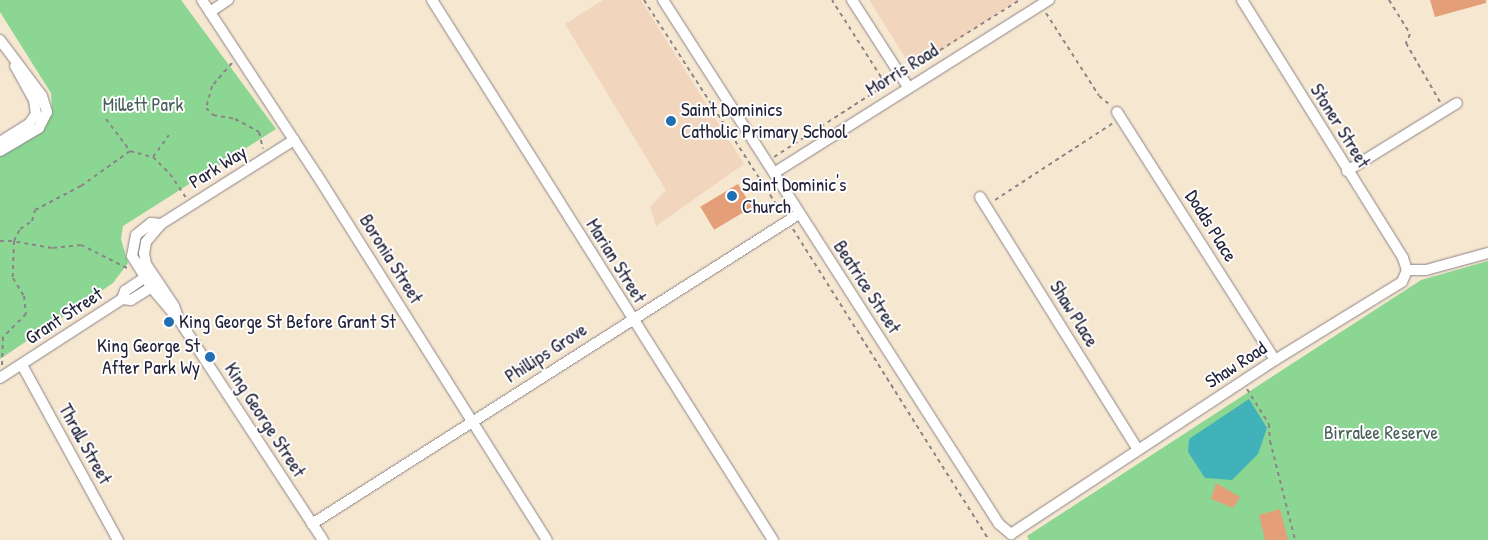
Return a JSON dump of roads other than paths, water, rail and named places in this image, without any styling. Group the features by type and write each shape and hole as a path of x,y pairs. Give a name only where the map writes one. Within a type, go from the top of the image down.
{"street":[{"name":"Boronia Street","path":"202,0 294,140 547,540"},
{"path":"210,12 228,0"},
{"name":"Marian Street","path":"432,0 773,540"},
{"name":"Beatrice Street","path":"662,0 999,524 1010,537"},
{"path":"852,0 908,87"},
{"name":"Stoner Street","path":"1242,0 1403,258 1407,270"},
{"name":"Morris Road","path":"774,173 908,87 1045,3"},
{"path":"0,40 13,60 35,104 33,120 0,142"},
{"path":"0,151 39,128 46,121 46,105 35,86 13,60"},
{"path":"1347,171 1457,103"},
{"name":"Dodds Place","path":"1119,115 1275,360"},
{"name":"Park Way","path":"146,242 160,224 294,140"},
{"name":"Shaw Place","path":"980,196 1138,450"},
{"name":"Phillips Grove","path":"312,524 799,214"},
{"name":"Park Way","path":"136,235 151,224 160,224"},
{"name":"King George Street","path":"136,235 132,256 148,275 179,320 322,540"},
{"name":"King George Street","path":"146,242 144,258 148,275"},
{"path":"1407,270 1426,270 1488,253"},
{"name":"Shaw Road","path":"1010,537 1275,360 1402,282 1407,270"},
{"name":"Grant Street","path":"122,299 124,291 148,275"},
{"name":"Grant Street","path":"1,378 122,299 130,300 154,285"},
{"name":"Thrall Street","path":"22,365 118,540"}],"water":[{"path":"1249,399 1267,428 1258,454 1232,480 1205,478 1188,452 1189,439"}],"place":[{"name":"Saint Dominics Catholic Primary School","path":"671,121"},
{"name":"Saint Dominic's Church","path":"732,196"},
{"name":"King George St Before Grant St","path":"169,322"},
{"name":"King George St After Park Wy","path":"210,357"}],"park label":[{"name":"Millett Park","path":"143,105"},
{"name":"Birralee Reserve","path":"1381,433"}]}
